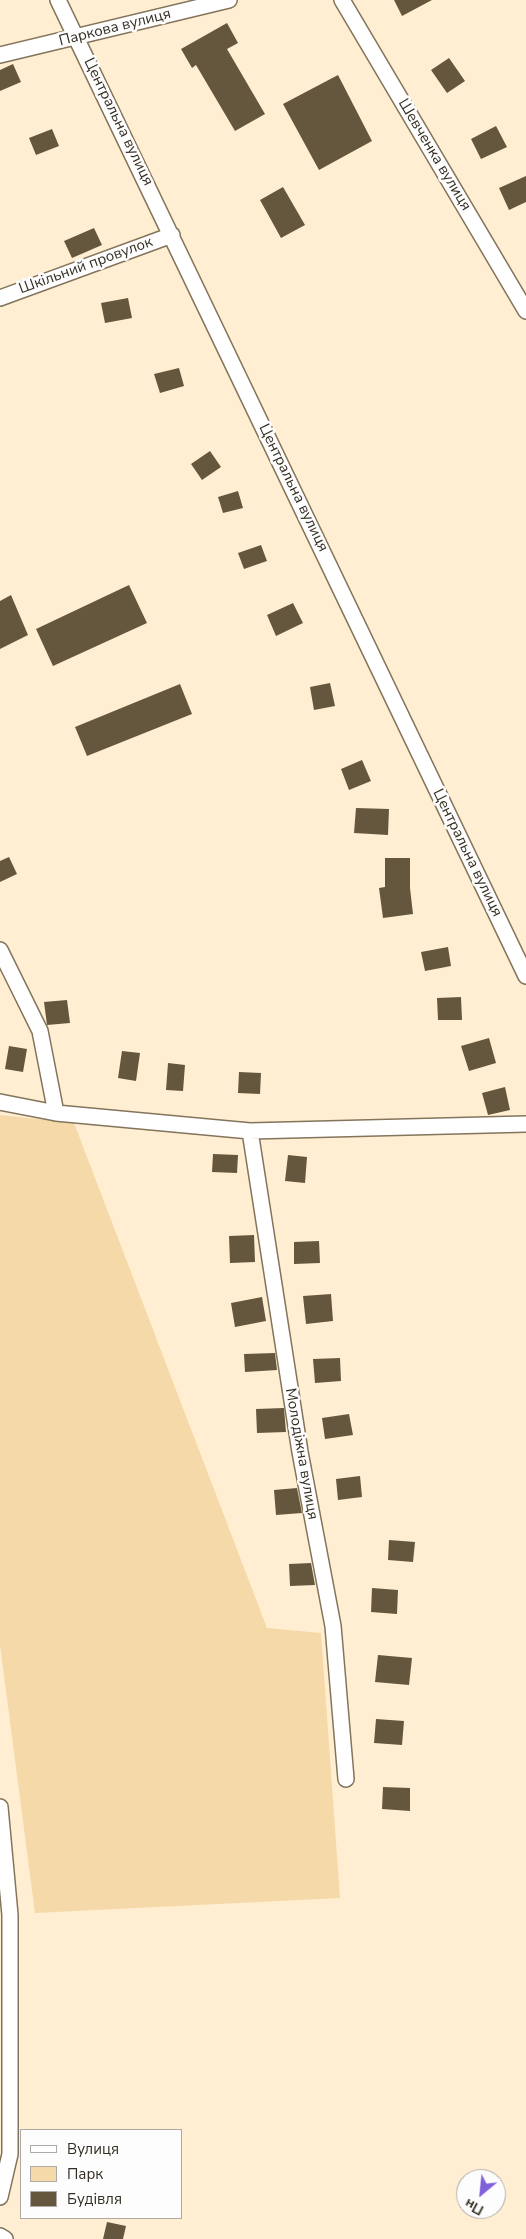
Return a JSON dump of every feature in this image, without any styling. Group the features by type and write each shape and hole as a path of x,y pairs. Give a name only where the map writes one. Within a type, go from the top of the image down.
{"street":[{"name":"Центральна вулиця","path":"58,0 78,38 526,976"},
{"name":"Паркова вулиця","path":"0,56 229,0"},
{"name":"Шевченка вулиця","path":"342,0 526,311"},
{"name":"Шкільний провулок","path":"0,298 172,235"},
{"path":"0,950 40,1031 56,1112"},
{"path":"0,1102 56,1112 250,1131 526,1124"},
{"name":"Молодіжна вулиця","path":"250,1131 300,1452 332,1626 346,1779"},
{"path":"0,1807 10,1915 10,2154 0,2197"},
{"path":"0,2236 5,2239"}],"green space":[{"path":"0,1115 74,1123 267,1628 321,1633 340,1898 35,1913 0,1645"}],"building":[{"path":"394,0 432,0 402,16"},
{"path":"227,23 238,43 227,49 265,114 235,131 196,65 192,68 181,49"},
{"path":"449,58 465,81 447,93 431,70"},
{"path":"13,64 21,82 0,91 0,70"},
{"path":"338,75 372,141 319,170 283,104"},
{"path":"496,126 507,147 481,159 471,139"},
{"path":"52,129 59,146 36,155 29,138"},
{"path":"526,176 526,202 509,210 499,188"},
{"path":"283,187 305,225 281,238 260,200"},
{"path":"94,228 102,245 72,258 64,241"},
{"path":"128,298 132,318 105,323 101,303"},
{"path":"179,368 184,386 160,393 154,374"},
{"path":"210,451 221,467 202,480 191,464"},
{"path":"238,491 243,508 223,513 218,497"},
{"path":"261,545 267,561 244,569 238,553"},
{"path":"129,585 147,623 53,666 36,629"},
{"path":"11,595 28,635 0,649 0,601"},
{"path":"293,603 303,623 276,636 267,615"},
{"path":"330,683 335,706 314,710 310,687"},
{"path":"180,684 192,714 87,756 75,727"},
{"path":"362,760 371,781 349,790 341,769"},
{"path":"356,808 389,809 388,835 354,833"},
{"path":"9,857 17,874 0,882 0,861"},
{"path":"385,858 410,858 410,888 413,914 383,918 379,888 385,887"},
{"path":"448,947 451,966 425,971 421,952"},
{"path":"461,997 462,1020 438,1020 437,998"},
{"path":"67,1000 70,1023 47,1025 44,1002"},
{"path":"489,1038 496,1063 469,1071 461,1046"},
{"path":"9,1046 27,1049 23,1072 5,1069"},
{"path":"122,1051 140,1053 136,1081 118,1078"},
{"path":"168,1063 185,1065 183,1091 166,1090"},
{"path":"239,1072 261,1073 260,1094 238,1093"},
{"path":"505,1087 510,1110 488,1115 482,1093"},
{"path":"213,1154 238,1155 237,1173 212,1172"},
{"path":"288,1155 307,1157 305,1183 285,1181"},
{"path":"254,1235 255,1262 230,1263 229,1236"},
{"path":"319,1241 320,1263 294,1264 294,1242"},
{"path":"331,1294 333,1321 306,1324 303,1296"},
{"path":"262,1297 266,1321 235,1327 231,1303"},
{"path":"275,1353 277,1370 245,1372 244,1354"},
{"path":"340,1358 341,1381 315,1383 313,1359"},
{"path":"284,1408 286,1432 257,1433 256,1409"},
{"path":"349,1414 353,1435 325,1439 322,1418"},
{"path":"360,1476 362,1497 338,1500 336,1479"},
{"path":"297,1488 302,1513 276,1515 274,1490"},
{"path":"389,1540 415,1542 413,1562 388,1560"},
{"path":"311,1563 315,1585 290,1586 289,1564"},
{"path":"372,1588 398,1590 397,1614 371,1612"},
{"path":"378,1655 412,1658 409,1685 375,1682"},
{"path":"376,1719 404,1721 402,1745 374,1743"},
{"path":"383,1787 410,1788 410,1811 382,1809"},
{"path":"107,2222 126,2226 123,2239 103,2239"}]}
